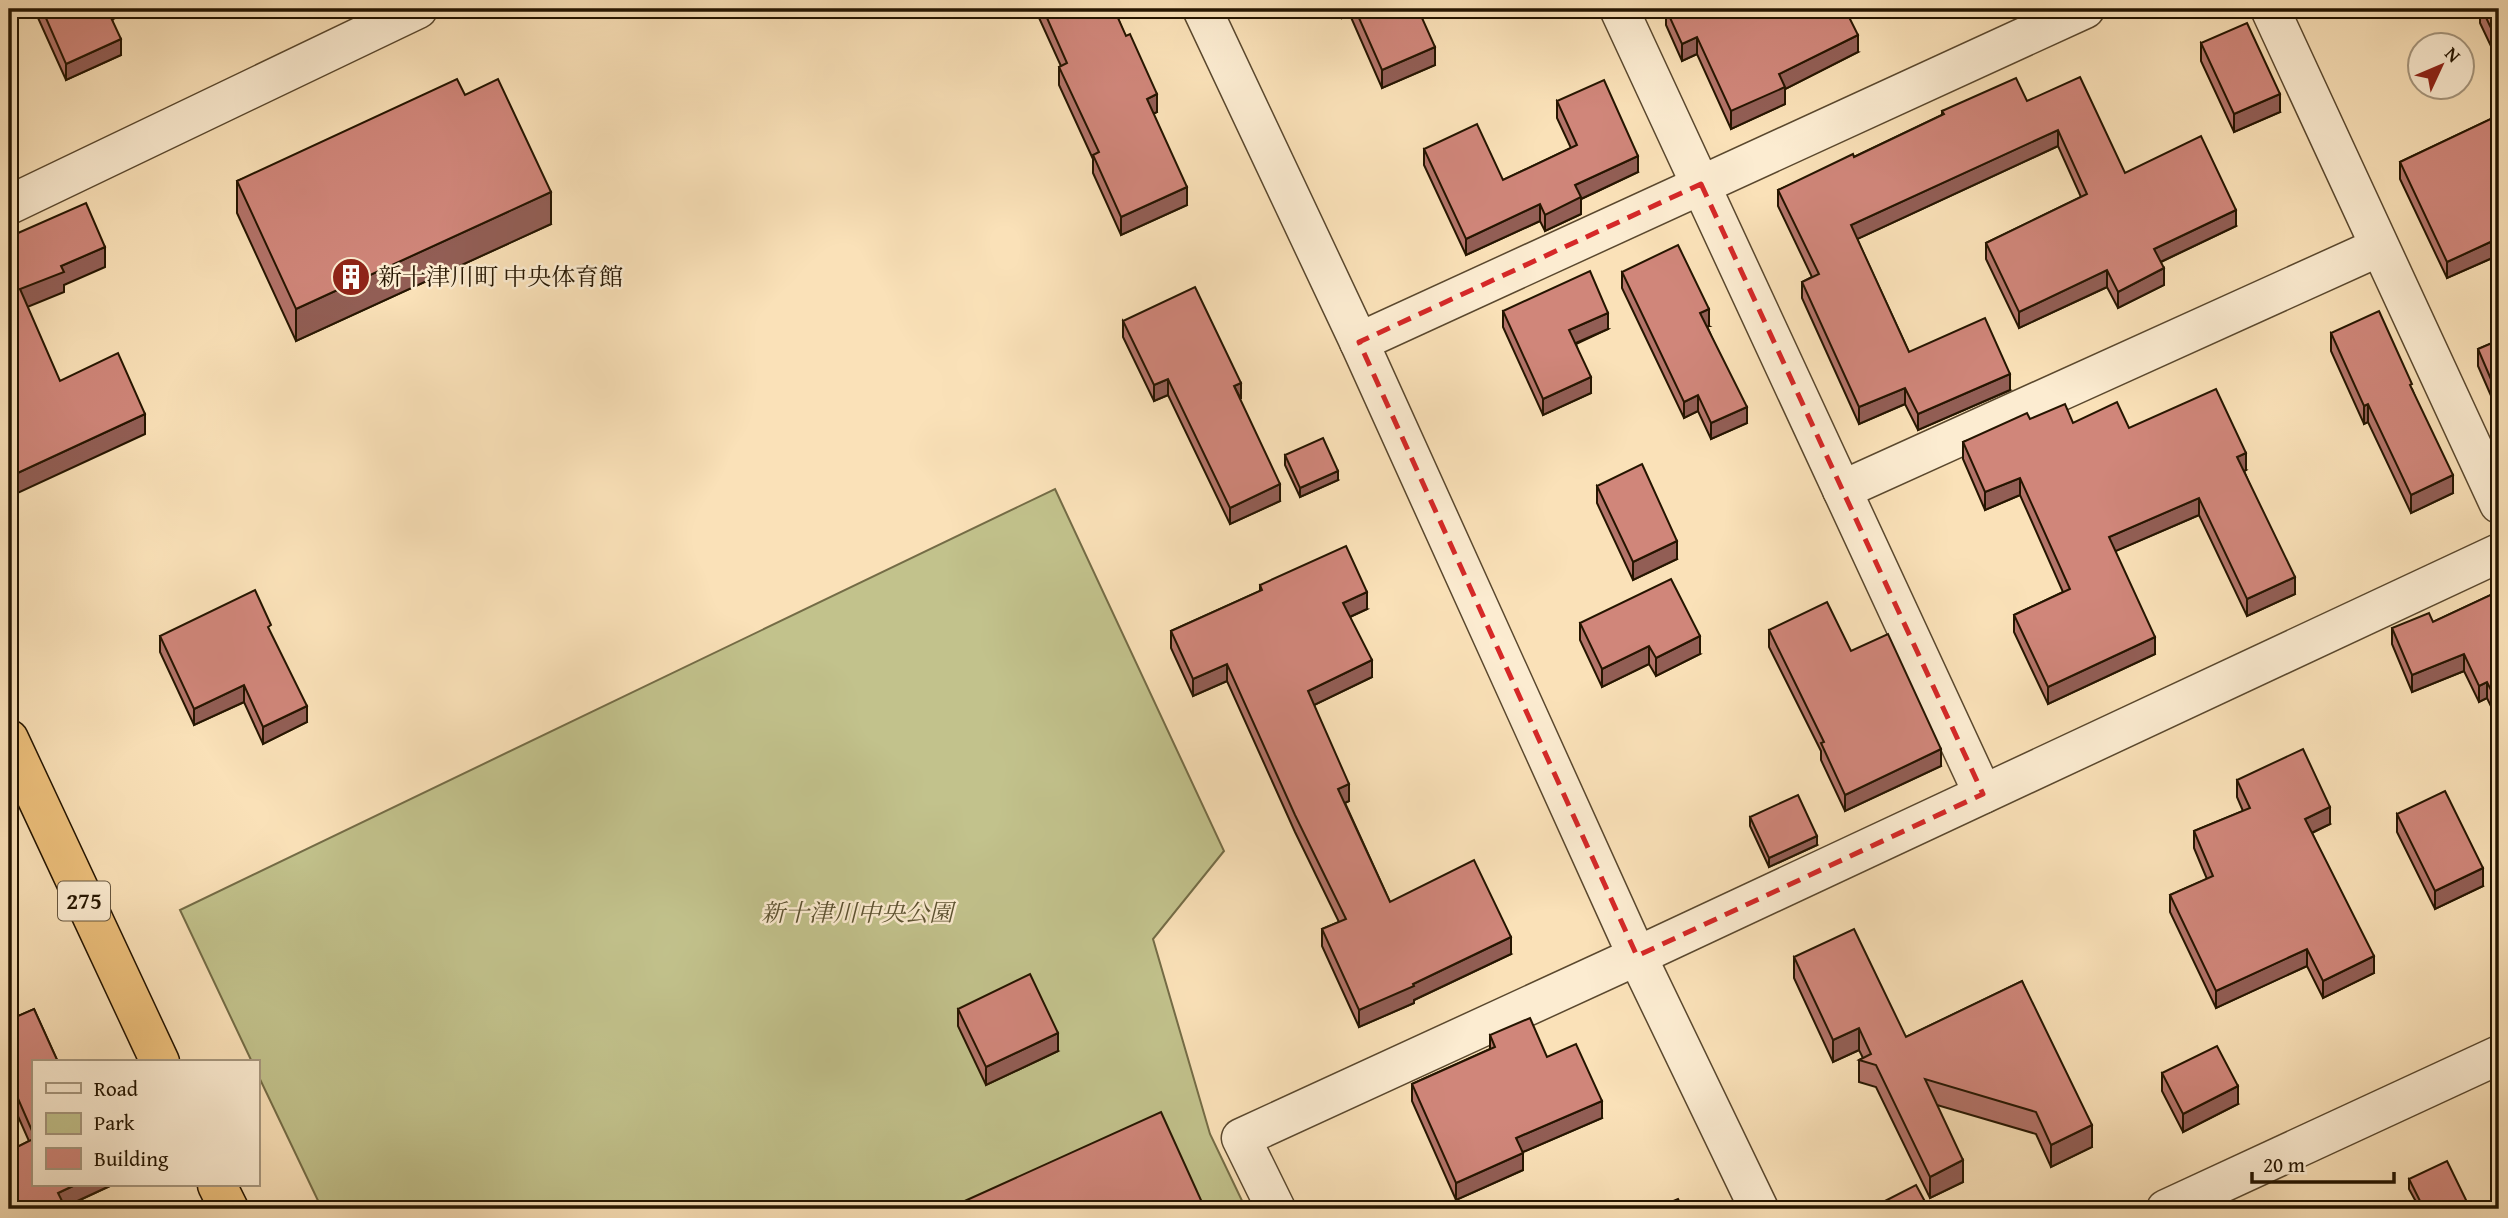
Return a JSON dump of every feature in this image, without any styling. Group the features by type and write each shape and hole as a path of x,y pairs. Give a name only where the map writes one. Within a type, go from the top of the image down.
{"highway":[{"name":"275","path":"13,757 159,1060"},
{"path":"218,1186 229,1209"}],"street":[{"path":"9,205 418,9"},
{"path":"1202,9 1359,342 1637,956 1759,1209"},
{"path":"1619,9 1983,794"},
{"path":"1359,342 2085,9"},
{"path":"2270,9 2499,503"},
{"path":"1842,490 2379,247"},
{"path":"1276,1209 1241,1138 2499,553"},
{"path":"2166,1209 2499,1055"}],"highlighted area":[{"path":"1701,184 1983,794 1637,956 1359,342"}],"green space":[{"name":"新十津川中央公園","path":"1055,489 1224,851 1153,939 1210,1134 1246,1209 322,1209 259,1077 259,1060 251,1060 180,910"}],"building":[{"path":"42,9 107,9 121,39 66,64"},
{"path":"1043,9 1114,9 1126,36 1130,34 1157,94 1147,99 1187,187 1121,217 1093,155 1099,152 1059,67 1067,63"},
{"path":"1355,9 1418,9 1435,47 1382,70"},
{"path":"1666,9 1845,9 1858,35 1779,74 1785,87 1731,111 1697,37 1682,44"},
{"path":"2482,9 2499,9 2499,45"},
{"path":"2247,23 2280,94 2234,114 2201,43"},
{"path":"2080,77 2125,173 2201,136 2236,210 2154,249 2164,268 2118,292 2107,270 2019,312 1986,243 2087,194 2058,130 1851,225 1909,352 1985,318 2010,374 1918,414 1905,388 1859,407 1802,282 1819,274 1778,190 1853,154 1854,157 1944,114 1942,111 2016,78 2027,101"},
{"name":"新十津川町 中央体育館","path":"457,79 465,95 498,79 551,192 296,309 237,181"},
{"path":"1604,80 1638,156 1575,185 1581,197 1545,215 1540,204 1466,239 1424,149 1477,124 1503,180 1577,145 1557,101"},
{"path":"2499,115 2499,238 2447,262 2400,162"},
{"path":"86,203 105,247 61,266 64,272 20,289 60,381 118,353 145,414 9,477 9,237"},
{"path":"1678,245 1709,309 1700,313 1747,407 1711,423 1698,395 1684,402 1622,272"},
{"path":"1590,271 1608,313 1569,330 1591,377 1543,399 1503,311"},
{"path":"1195,287 1241,383 1234,386 1280,484 1230,508 1168,379 1154,385 1123,321"},
{"path":"2379,311 2412,384 2410,385 2453,475 2411,495 2368,404 2364,406 2331,333"},
{"path":"2499,340 2499,398 2478,349"},
{"path":"2216,389 2246,453 2237,457 2295,577 2247,599 2199,498 2109,537 2155,637 2048,687 2014,615 2070,589 2020,478 1985,492 1963,442 2027,413 2030,419 2065,404 2073,423 2117,402 2129,428"},
{"path":"1323,438 1338,471 1300,488 1285,455"},
{"path":"1642,464 1677,541 1633,562 1597,486"},
{"path":"1346,546 1367,592 1343,603 1372,660 1308,691 1349,784 1338,789 1390,902 1474,860 1511,937 1413,984 1414,986 1359,1010 1322,929 1346,919 1295,815 1227,664 1193,679 1171,631 1262,590 1260,585"},
{"path":"1671,579 1700,636 1656,658 1649,646 1602,669 1580,623"},
{"path":"255,590 271,625 268,627 307,706 263,727 244,685 194,709 160,636"},
{"path":"2499,591 2499,706 2487,682 2479,686 2464,654 2412,675 2392,628 2429,613 2433,622"},
{"path":"1827,602 1851,651 1888,634 1941,749 1845,795 1821,743 1824,742 1769,630"},
{"path":"2303,749 2330,807 2305,819 2374,956 2323,981 2307,949 2216,991 2170,895 2213,876 2194,831 2250,808 2237,780"},
{"path":"2445,791 2483,868 2435,891 2397,814"},
{"path":"1798,795 1817,836 1769,858 1750,817"},
{"path":"1854,929 1906,1037 2022,981 2092,1125 2051,1145 2036,1112 1925,1079 1963,1160 1930,1177 1876,1065 1859,1060 1871,1054 1859,1028 1833,1040 1794,957"},
{"path":"1030,974 1058,1033 986,1067 958,1009"},
{"path":"34,1009 57,1060 32,1060 32,1131 9,1078 9,1020"},
{"path":"1530,1018 1547,1057 1576,1044 1602,1101 1516,1138 1523,1153 1456,1183 1412,1084 1495,1047 1490,1035"},
{"path":"2217,1046 2238,1086 2183,1114 2162,1073"},
{"path":"1161,1112 1205,1209 947,1209"},
{"path":"32,1140 32,1186 73,1186 58,1193 66,1209 9,1209 9,1151"},
{"path":"2447,1161 2467,1202 2452,1209 2424,1209 2409,1179"},
{"path":"1916,1185 1929,1209 1872,1209 1882,1205 1881,1203"},
{"path":"1678,1199 1683,1209 1654,1209"}],"place":[{"name":"新十津川町 中央体育館","path":"351,277"}]}
